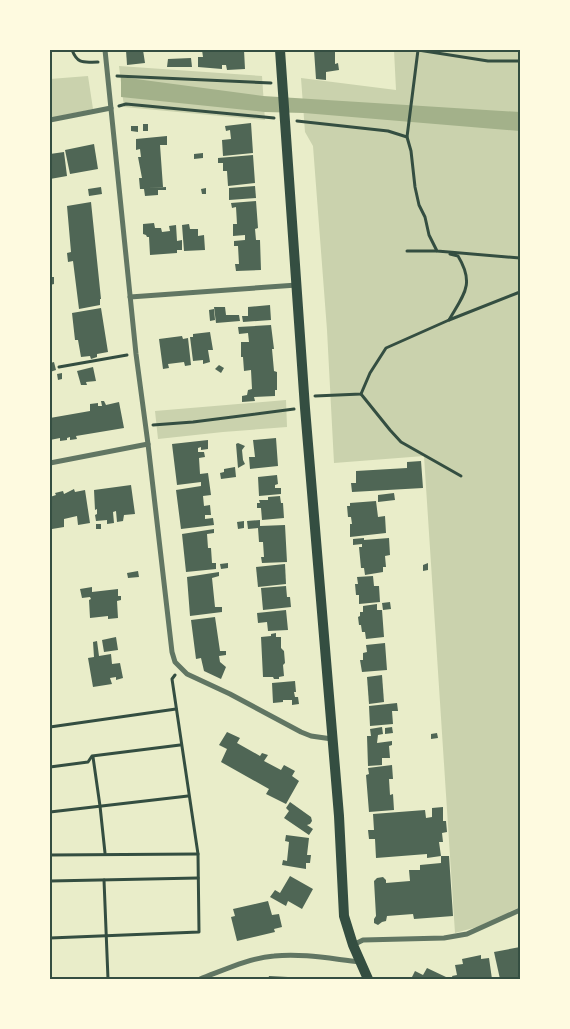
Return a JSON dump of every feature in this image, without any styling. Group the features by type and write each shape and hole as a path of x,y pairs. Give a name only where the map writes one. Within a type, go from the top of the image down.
{"main road":[{"path":"280,50 283,120 297,285 304,402 341,840 344,916 353,945 368,979"}],"street":[{"path":"105,50 136,354 172,652 175,662 187,674 230,694 301,732 311,736 332,739"},
{"path":"50,120 111,108"},
{"path":"130,297 297,285"},
{"path":"50,463 148,444"},
{"path":"353,945 363,940 444,938 467,934 520,910"},
{"path":"200,979 250,961 274,956 297,956 360,962"}],"path":[{"path":"72,50 75,58 81,62 106,62"},
{"path":"449,320 465,293 468,279 458,256 437,251 428,235 425,218 414,187 411,151 407,137 418,50 488,61 520,62"},
{"path":"108,76 282,84"},
{"path":"111,108 126,104 388,131 407,137"},
{"path":"407,251 437,251 520,258"},
{"path":"361,394 370,373 386,348 449,320 520,292"},
{"path":"59,366 136,354"},
{"path":"145,425 193,422 361,394"},
{"path":"361,394 402,442 461,476"},
{"path":"50,938 199,932 198,854 172,679 180,669"},
{"path":"50,727 176,709"},
{"path":"50,767 88,762 92,756 181,744"},
{"path":"92,756 105,853"},
{"path":"50,812 188,796"},
{"path":"50,854 198,854"},
{"path":"50,881 198,878"},
{"path":"104,880 108,979"}],"shaded area":[{"path":"394,50 520,50 520,907 477,927 455,933 424,456 334,463 327,330 313,146 305,132 301,78 396,90"},
{"path":"119,66 262,76 265,120 124,107"},
{"path":"88,76 93,109 50,118 50,79"},
{"path":"121,77 263,96 520,112 520,131 304,113 265,112 121,97"},
{"path":"286,400 287,427 158,439 155,411"}],"building":[{"path":"126,50 143,50 145,63 127,65"},
{"path":"202,50 244,50 245,69 227,70 226,65 222,65 222,69 198,67 198,57 203,57"},
{"path":"314,50 335,50 335,64 338,63 339,70 326,72 326,80 316,79"},
{"path":"191,58 192,67 167,67 168,59"},
{"path":"251,123 253,153 223,156 222,140 231,139 230,130 226,131 225,126"},
{"path":"143,124 148,124 148,131 143,131"},
{"path":"131,126 138,126 138,132 131,131"},
{"path":"167,136 167,145 160,145 163,187 147,188 166,187 166,190 158,190 158,195 145,196 144,189 140,189 139,178 142,178 138,157 141,157 140,149 136,150 136,139"},
{"path":"94,144 98,169 70,174 65,150"},
{"path":"64,152 67,176 50,179 50,154"},
{"path":"203,153 203,158 194,159 194,154"},
{"path":"253,155 255,183 228,186 227,171 223,171 223,163 218,163 218,158"},
{"path":"255,186 256,198 229,200 229,188"},
{"path":"101,187 102,194 89,196 88,189"},
{"path":"206,188 206,194 202,194 201,189"},
{"path":"256,201 258,228 255,229 256,240 260,240 261,270 236,271 235,264 239,264 238,246 234,246 234,241 245,240 245,235 233,236 233,224 237,224 236,207 232,208 231,203"},
{"path":"91,202 101,299 100,305 79,309 73,261 68,262 67,253 71,252 67,206"},
{"path":"154,223 155,228 161,228 162,232 170,231 169,226 176,225 177,241 182,240 182,250 177,250 177,253 150,255 149,237 143,234 143,224"},
{"path":"189,224 190,229 198,229 198,236 204,235 205,250 184,251 182,225"},
{"path":"50,277 54,277 54,284 50,285"},
{"path":"270,305 271,320 243,322 242,316 248,316 248,307"},
{"path":"214,307 225,307 226,315 239,315 240,321 216,323"},
{"path":"101,308 108,352 97,354 97,357 91,359 90,356 81,357 78,340 75,340 72,313"},
{"path":"214,309 215,320 210,321 209,310"},
{"path":"271,325 274,371 277,372 275,396 254,397 255,401 242,402 242,396 247,395 248,390 252,389 251,370 244,371 243,357 241,357 241,342 249,342 248,333 239,334 238,327"},
{"path":"210,332 213,350 208,350 210,362 203,364 203,360 193,361 190,337 193,337 193,334"},
{"path":"182,336 183,339 188,338 191,365 185,366 184,362 168,364 169,368 163,369 159,339"},
{"path":"54,362 56,370 50,372 50,363"},
{"path":"219,365 224,368 221,373 215,369"},
{"path":"93,367 96,381 86,382 87,385 81,385 77,371"},
{"path":"62,373 62,379 58,380 57,374"},
{"path":"101,401 104,401 106,405 119,402 124,428 76,436 77,439 70,440 70,437 67,440 60,441 60,438 50,440 50,418 90,411 90,404 98,403 98,406 102,406"},
{"path":"276,438 278,466 250,469 249,457 255,457 253,440"},
{"path":"208,440 208,449 201,450 201,447 198,448 198,452 204,452 205,457 199,458 200,474 208,473 211,495 203,496 204,506 210,505 211,515 205,515 205,519 213,518 214,525 181,529 176,490 201,486 201,482 177,485 172,444"},
{"path":"236,444 245,446 242,450 245,464 238,468"},
{"path":"421,461 423,488 352,492 351,483 356,483 356,471 407,468 407,462"},
{"path":"235,467 236,477 221,479 220,473 224,472 224,469"},
{"path":"277,475 278,484 275,485 275,488 281,488 281,494 259,496 258,477"},
{"path":"131,485 135,514 124,515 123,521 117,522 116,511 113,512 114,523 107,524 107,520 96,521 97,509 95,510 94,490"},
{"path":"74,489 75,492 85,490 90,523 78,525 77,516 64,519 64,527 52,529 50,497 56,495 55,493 63,491 64,494"},
{"path":"394,493 395,500 378,502 378,495"},
{"path":"280,496 281,503 283,503 284,518 262,520 261,508 257,508 257,503 260,503 259,500 268,500 268,497"},
{"path":"376,501 378,517 385,516 386,533 350,537 350,524 352,524 351,517 348,517 347,506 350,506 350,503"},
{"path":"260,520 260,526 285,525 287,562 262,563 261,557 264,557 263,542 259,542 258,528 248,529 247,521"},
{"path":"244,521 244,528 238,529 237,522"},
{"path":"96,524 101,524 101,529 96,529"},
{"path":"214,529 214,533 207,534 208,548 211,548 212,563 216,563 216,569 186,572 182,534"},
{"path":"364,538 364,540 389,538 390,555 385,556 386,567 383,567 383,572 365,575 364,568 361,568 359,547 362,547 362,544 353,545 353,539"},
{"path":"228,563 228,568 221,569 220,564"},
{"path":"428,563 428,570 423,571 423,565"},
{"path":"285,564 286,584 258,587 256,567"},
{"path":"138,571 139,577 128,578 127,573"},
{"path":"219,572 219,576 212,578 215,607 222,607 222,612 190,616 187,577"},
{"path":"373,576 374,586 379,586 380,602 359,604 359,595 356,595 355,584 358,584 357,577"},
{"path":"286,586 287,597 290,597 291,607 263,610 261,588"},
{"path":"92,587 92,592 118,589 118,596 121,596 121,600 117,601 118,618 108,619 108,616 90,618 89,600 91,599 90,597 82,598 80,589"},
{"path":"390,602 391,609 383,610 382,603"},
{"path":"377,604 377,610 382,610 384,637 366,639 365,632 362,632 361,625 359,625 358,617 360,612 363,612 363,606"},
{"path":"286,610 288,630 268,631 267,622 258,623 257,613"},
{"path":"215,617 220,651 226,651 226,655 219,656 220,662 226,667 221,679 204,671 201,658 196,659 191,620"},
{"path":"276,633 276,637 281,637 281,648 284,651 285,663 283,665 284,676 279,677 279,679 263,677 261,637 271,636 271,634"},
{"path":"116,637 118,650 104,652 102,640"},
{"path":"97,641 99,656 111,654 112,664 120,663 123,678 116,680 116,677 110,678 112,684 93,687 88,658 94,657 93,642"},
{"path":"385,643 387,670 362,672 360,660 363,660 363,653 367,652 366,645"},
{"path":"382,675 384,702 369,704 367,677"},
{"path":"295,681 296,692 294,692 295,697 298,697 299,704 292,705 292,700 273,703 272,683"},
{"path":"397,703 398,711 392,711 393,724 370,726 369,706"},
{"path":"382,727 383,734 378,735 377,743 392,741 392,745 389,746 390,758 382,758 382,765 368,766 367,736 371,736 370,729"},
{"path":"392,727 393,733 385,734 385,728"},
{"path":"227,732 240,738 237,743 260,756 262,753 268,755 264,761 281,770 284,765 295,771 292,776 299,781 286,804 266,794 269,789 221,762 227,749 219,745"},
{"path":"437,733 438,738 431,739 431,734"},
{"path":"392,765 393,779 389,779 390,795 393,794 394,810 369,812 366,775 369,774 368,768"},
{"path":"290,802 311,817 312,821 307,825 313,829 309,835 284,818 289,811 286,808"},
{"path":"443,807 443,821 446,821 447,832 442,833 443,842 439,842 441,856 427,858 427,854 376,858 375,839 369,839 368,830 374,830 373,814 425,810 426,818 432,817 432,808"},
{"path":"286,835 309,838 307,855 311,855 310,863 306,863 306,869 282,865 283,860 287,861 289,842 285,841"},
{"path":"441,856 449,856 453,916 414,919 413,914 387,916 386,921 378,925 374,923 376,916 374,881 377,878 383,877 386,883 410,881 409,870 420,870 420,865 441,863"},
{"path":"290,876 313,889 302,909 288,901 286,906 270,897 275,890 280,893"},
{"path":"268,901 272,915 279,914 282,927 274,929 275,932 237,941 231,917 235,916 233,909"},
{"path":"520,947 520,979 500,979 494,952"},
{"path":"481,955 481,959 489,958 492,979 453,979 452,976 457,975 455,965 463,964 462,959"},
{"path":"427,968 446,977 445,979 411,979 415,971 423,975"},
{"path":"269,976 288,977 288,979 268,979"}]}
